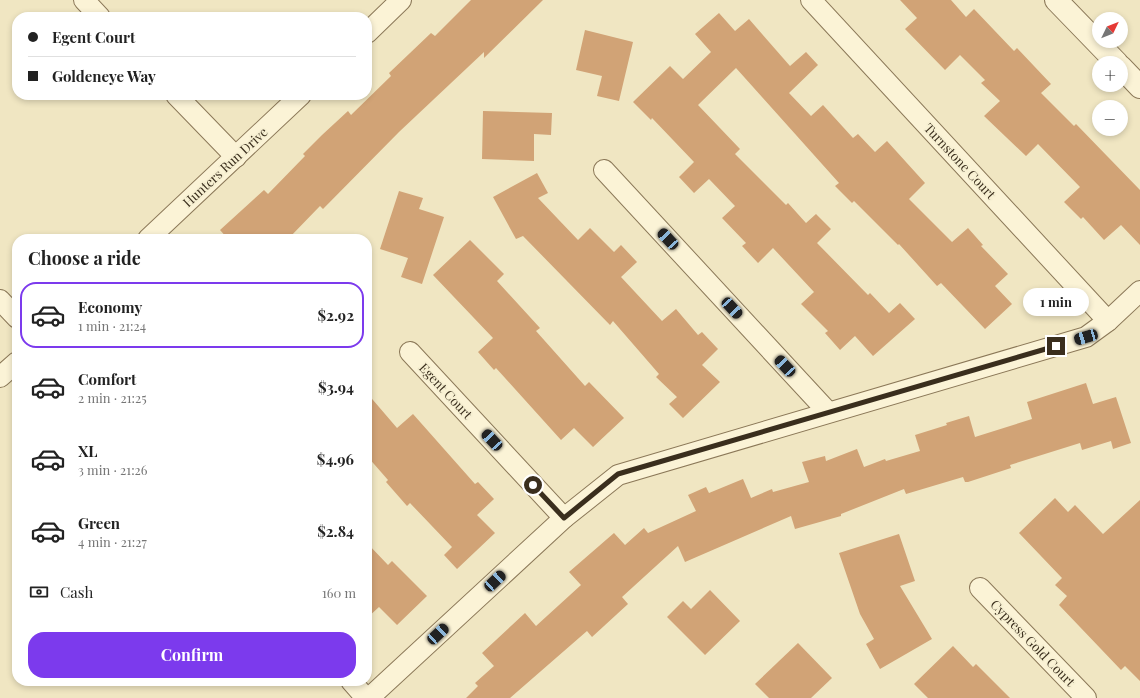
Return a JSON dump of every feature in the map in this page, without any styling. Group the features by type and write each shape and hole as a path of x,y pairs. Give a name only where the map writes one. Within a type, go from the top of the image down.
{"street":[{"path":"84,0 95,12"},
{"path":"372,28 401,0"},
{"name":"Turnstone Court","path":"811,0 1108,321"},
{"path":"1056,0 1110,56"},
{"path":"1128,74 1140,86"},
{"path":"181,100 236,157"},
{"name":"Hunters Run Drive","path":"153,234 296,100"},
{"path":"604,170 828,412"},
{"path":"369,698 564,518 618,474 1086,337 1108,321 1140,292"},
{"path":"0,300 12,313"},
{"name":"Egent Court","path":"410,352 564,518"},
{"path":"0,377 12,366"},
{"name":"Cypress Gold Court","path":"980,588 1086,698"},
{"path":"355,686 366,698"}],"building":[{"path":"471,0 543,0 484,58 484,52 399,132 323,209 320,206 293,234 224,234 220,230 264,190 268,194 305,156 303,154 322,135 348,111 351,115 366,100 372,100 372,95 391,76 389,73 431,33 435,36"},
{"path":"900,0 951,0 966,17 974,9 1014,51 1017,48 1051,84 1041,93 1074,126 1076,124 1140,190 1140,245 1121,225 1104,240 1083,217 1081,219 1064,202 1080,187 1038,144 1026,156 984,116 1000,101 981,83 985,80 960,55 945,70 905,29 917,18"},
{"path":"719,13 735,31 749,19 790,66 806,52 818,65 789,93 811,116 823,105 853,138 858,134 875,152 887,141 925,183 909,199 952,242 968,228 983,245 981,246 1008,274 995,286 1012,304 985,329 941,283 937,286 899,244 898,245 854,201 852,203 835,186 839,183 736,68 698,105 740,149 735,154 786,205 788,203 806,223 816,214 831,229 817,243 868,295 870,293 889,313 900,303 915,319 873,356 855,336 840,350 825,333 828,331 801,304 814,292 773,248 758,263 742,246 746,243 722,218 735,206 709,179 694,193 679,177 694,162 652,118 651,120 633,102 670,66 683,79 711,52 695,34"},
{"path":"585,30 633,42 619,101 597,96 602,76 576,70"},
{"path":"483,111 552,113 551,135 534,134 534,161 482,159"},
{"path":"537,173 548,193 538,198 578,240 590,228 614,252 621,245 637,262 621,277 662,321 676,309 698,335 702,332 718,349 702,365 720,382 683,418 669,404 677,397 656,377 659,374 613,321 610,325 523,236 516,239 493,197"},
{"path":"399,191 423,198 419,209 444,217 422,284 401,277 408,258 380,249"},
{"path":"470,240 504,274 497,281 540,328 536,331 585,386 589,382 624,418 593,447 574,428 561,440 496,368 494,370 478,352 493,338 433,275"},
{"path":"1086,383 1093,404 1116,397 1131,443 1113,449 1111,441 1082,450 1080,443 1010,465 1011,468 968,482 965,482 963,477 906,494 904,489 841,514 841,516 795,529 791,516 685,562 678,546 622,597 628,604 592,637 587,631 510,698 466,698 478,686 475,683 494,666 482,653 525,613 536,626 581,585 569,572 614,533 625,545 644,528 648,533 696,511 688,495 706,487 709,493 743,479 751,498 772,489 773,492 809,482 802,462 825,456 826,461 857,449 864,467 885,459 886,461 920,451 915,435 969,416 975,437 1032,419 1027,402"},
{"path":"372,399 397,428 413,414 475,484 478,482 494,499 477,515 495,533 457,569 444,555 452,547 410,503 407,506 386,482 388,480 372,462"},
{"path":"1055,498 1068,512 1075,505 1103,534 1140,500 1140,681 1125,666 1121,670 1059,605 1067,596 1055,585 1062,578 1019,533"},
{"path":"899,534 915,581 900,586 932,639 880,669 866,644 874,639 860,614 839,553"},
{"path":"372,548 388,565 392,561 427,596 397,625 379,607 372,613"},
{"path":"710,590 740,621 705,655 667,617 683,601 691,609"},
{"path":"798,643 832,678 811,698 769,698 755,684"},
{"path":"953,646 973,667 976,664 1010,698 928,698 914,684"}],"route":[{"path":"533,485 564,518 618,474 1056,346"}]}
